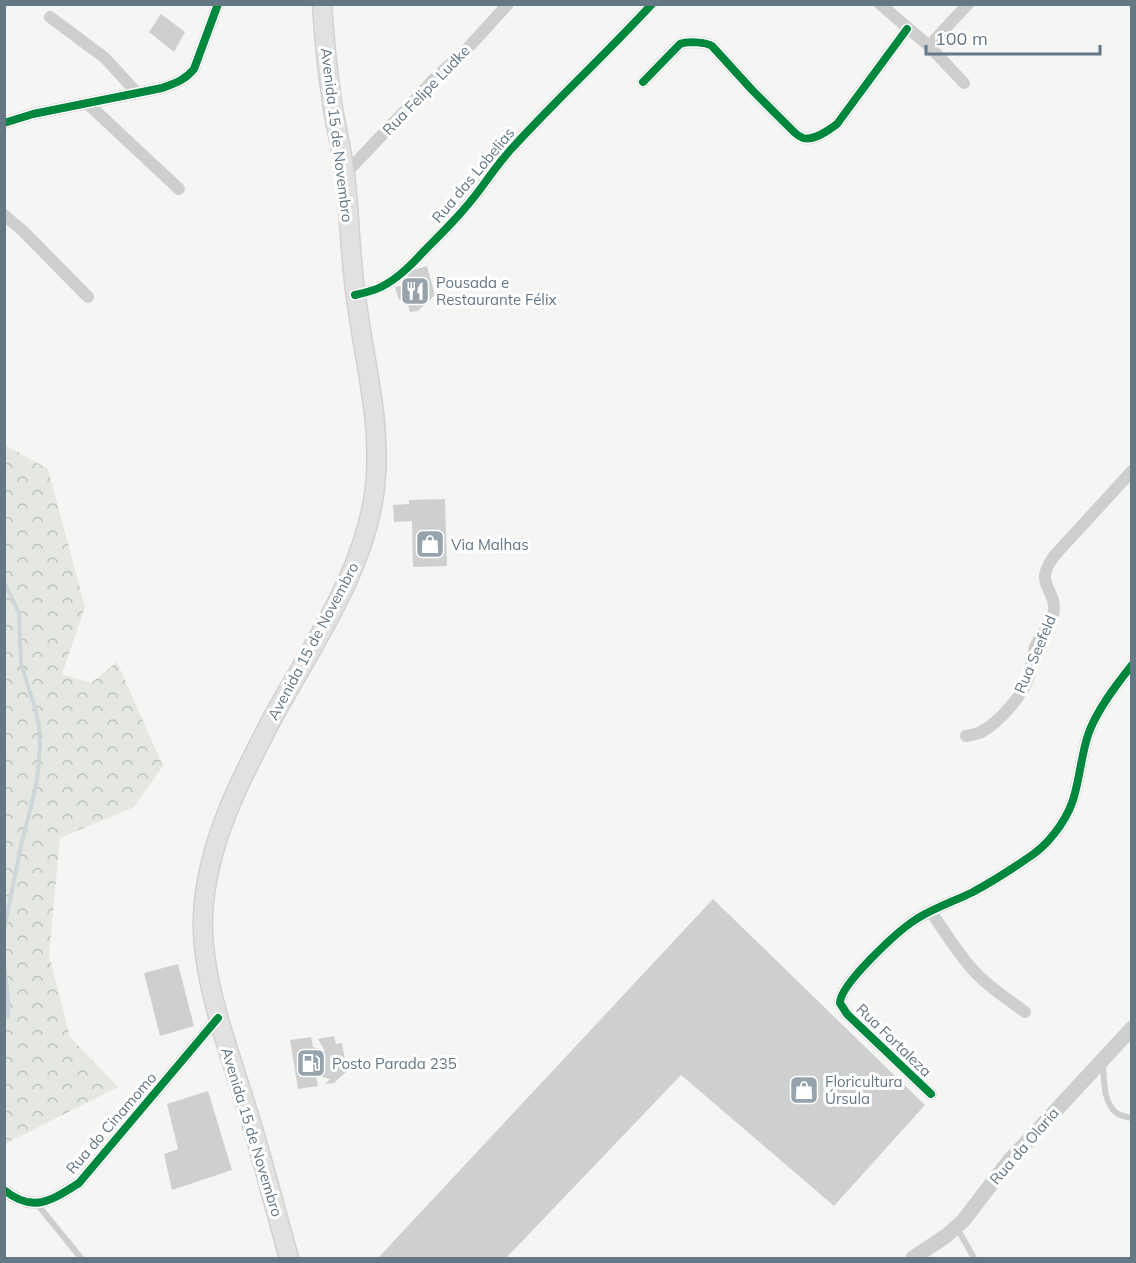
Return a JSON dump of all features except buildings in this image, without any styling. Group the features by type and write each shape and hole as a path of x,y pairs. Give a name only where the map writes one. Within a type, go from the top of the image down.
{"main road":[{"name":"Avenida 15 de Novembro","path":"289,1258 218,1018 203,942 203,915 212,859 235,793 273,717 308,658 350,576 364,539 373,502 377,469 373,398 355,295 345,174 334,110 322,4"}],"street":[{"path":"4,123 33,114 137,93 181,81 194,69 218,4"},
{"name":"Rua Felipe Ludke","path":"345,174 508,4"},
{"name":"Rua das Lobelias","path":"355,295 380,288 416,261 467,206 514,145 652,4"},
{"path":"880,4 929,46 964,83"},
{"path":"929,46 968,4"},
{"path":"50,16 105,58 137,93"},
{"path":"643,82 680,44 685,42 708,43 800,137 813,138 837,124 908,29"},
{"path":"87,103 179,189"},
{"path":"4,215 23,231 88,297"},
{"name":"Rua Seefeld","path":"966,736 983,731 993,724 1023,689 1035,649 1053,615 1052,594 1046,584 1045,576 1052,560 1131,471"},
{"path":"1025,1012 975,972 931,912 1002,876 1038,850 1053,834 1067,815 1073,802 1093,722 1131,665"},
{"name":"Rua Fortaleza","path":"931,912 908,925 870,960 840,999 841,1005 852,1020 931,1094"},
{"name":"Rua do Cinamomo","path":"36,1203 54,1199 80,1183 218,1018"},
{"name":"Rua da Olaria","path":"913,1258 957,1227 1009,1161 1131,1028"},
{"path":"4,1190 14,1198 36,1203"}],"lane":[{"path":"1103,1060 1104,1086 1111,1107 1119,1115 1131,1118"},
{"path":"36,1203 81,1258"},
{"path":"957,1227 974,1258"}],"green space":[{"path":"5,445 48,469 85,607 62,674 91,683 117,662 163,766 134,807 60,838 49,955 70,1037 118,1087 5,1144"}],"waterway":[{"path":"4,582 19,613 21,664 35,708 40,745 37,780 4,929"},
{"path":"4,964 8,1017"}],"cycle path":[{"path":"4,123 33,114 162,88 180,81 194,69 218,4"},
{"path":"355,295 381,287 411,265 462,212 510,150 652,4"},
{"path":"643,82 680,44 692,42 709,45 798,136 812,138 837,124 907,29"},
{"path":"931,1094 847,1014 840,1003 843,994 871,958 915,920 997,878 1035,853 1048,841 1060,826 1073,801 1086,742 1096,717 1132,665"},
{"path":"4,1190 15,1197 34,1203 51,1199 79,1183 218,1018"}],"place":[{"name":"Pousada e Restaurante Félix","path":"415,291"},
{"name":"Via Malhas","path":"430,544"},
{"name":"Posto Parada 235","path":"311,1063"},
{"name":"Floricultura Úrsula","path":"804,1090"}]}
